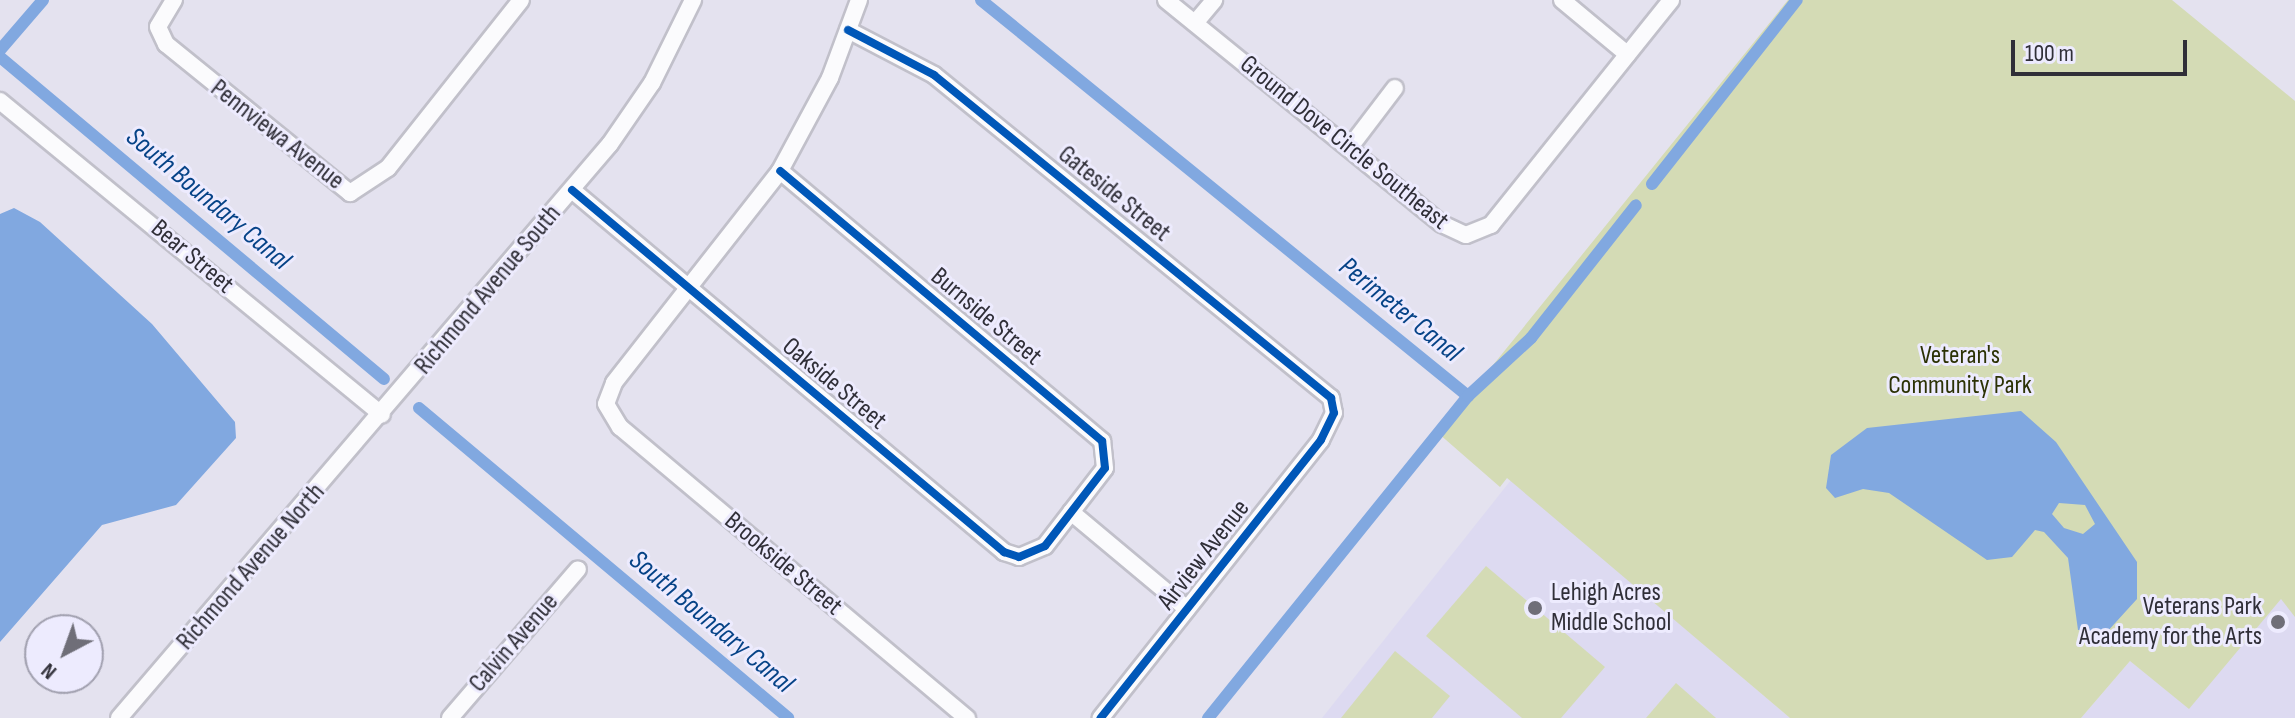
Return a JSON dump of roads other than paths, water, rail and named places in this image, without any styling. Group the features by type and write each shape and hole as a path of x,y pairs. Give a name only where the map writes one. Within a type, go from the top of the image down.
{"street":[{"name":"Pennviewa Avenue","path":"174,0 158,27 176,54 350,193 388,168 521,0"},
{"name":"Richmond Avenue South","path":"382,415 630,118 693,0"},
{"path":"691,290 780,171 848,30 859,0"},
{"name":"Ground Dove Circle Southeast","path":"1166,0 1442,224 1479,233 1671,0"},
{"path":"1195,23 1214,0"},
{"path":"1562,0 1627,54"},
{"name":"Gateside Street","path":"848,30 913,60 968,102 1305,374 1331,398 1334,413"},
{"path":"1350,147 1395,88"},
{"name":"Bear Street","path":"0,101 382,415"},
{"name":"Burnside Street","path":"780,171 1102,441 1105,468 1071,512"},
{"name":"Oakside Street","path":"572,190 1004,552 1033,554 1071,512"},
{"name":"Brookside Street","path":"691,290 614,383 606,404 620,427 967,718"},
{"name":"Airview Avenue","path":"1101,718 1334,413"},
{"name":"Richmond Avenue North","path":"119,718 382,415"},
{"path":"1071,512 1187,609"},
{"name":"Calvin Avenue","path":"450,718 578,569"}],"water":[{"path":"14,208 40,222 152,324 235,422 236,438 176,505 102,525 0,642 0,214"},
{"path":"2021,411 2056,442 2137,562 2137,599 2106,633 2078,630 2068,558 2044,532 2035,530 2012,557 1987,560 1889,493 1863,489 1835,498 1826,488 1831,455 1867,428","holes":["2059,503 2085,505 2095,524 2083,534 2064,528 2052,514"]}],"waterway":[{"path":"0,50 43,0"},
{"name":"Perimeter Canal","path":"981,0 1468,396 1208,718"},
{"path":"1652,184 1797,0"},
{"name":"South Boundary Canal","path":"0,57 384,379"},
{"path":"1468,396 1531,338 1636,205"},
{"name":"South Boundary Canal","path":"419,408 788,718"}],"place":[{"name":"Lehigh Acres Middle School","path":"1535,608"},
{"name":"Veterans Park Academy for the Arts","path":"2278,622"}],"park label":[{"name":"Veteran's Community Park","path":"1960,371"}]}
